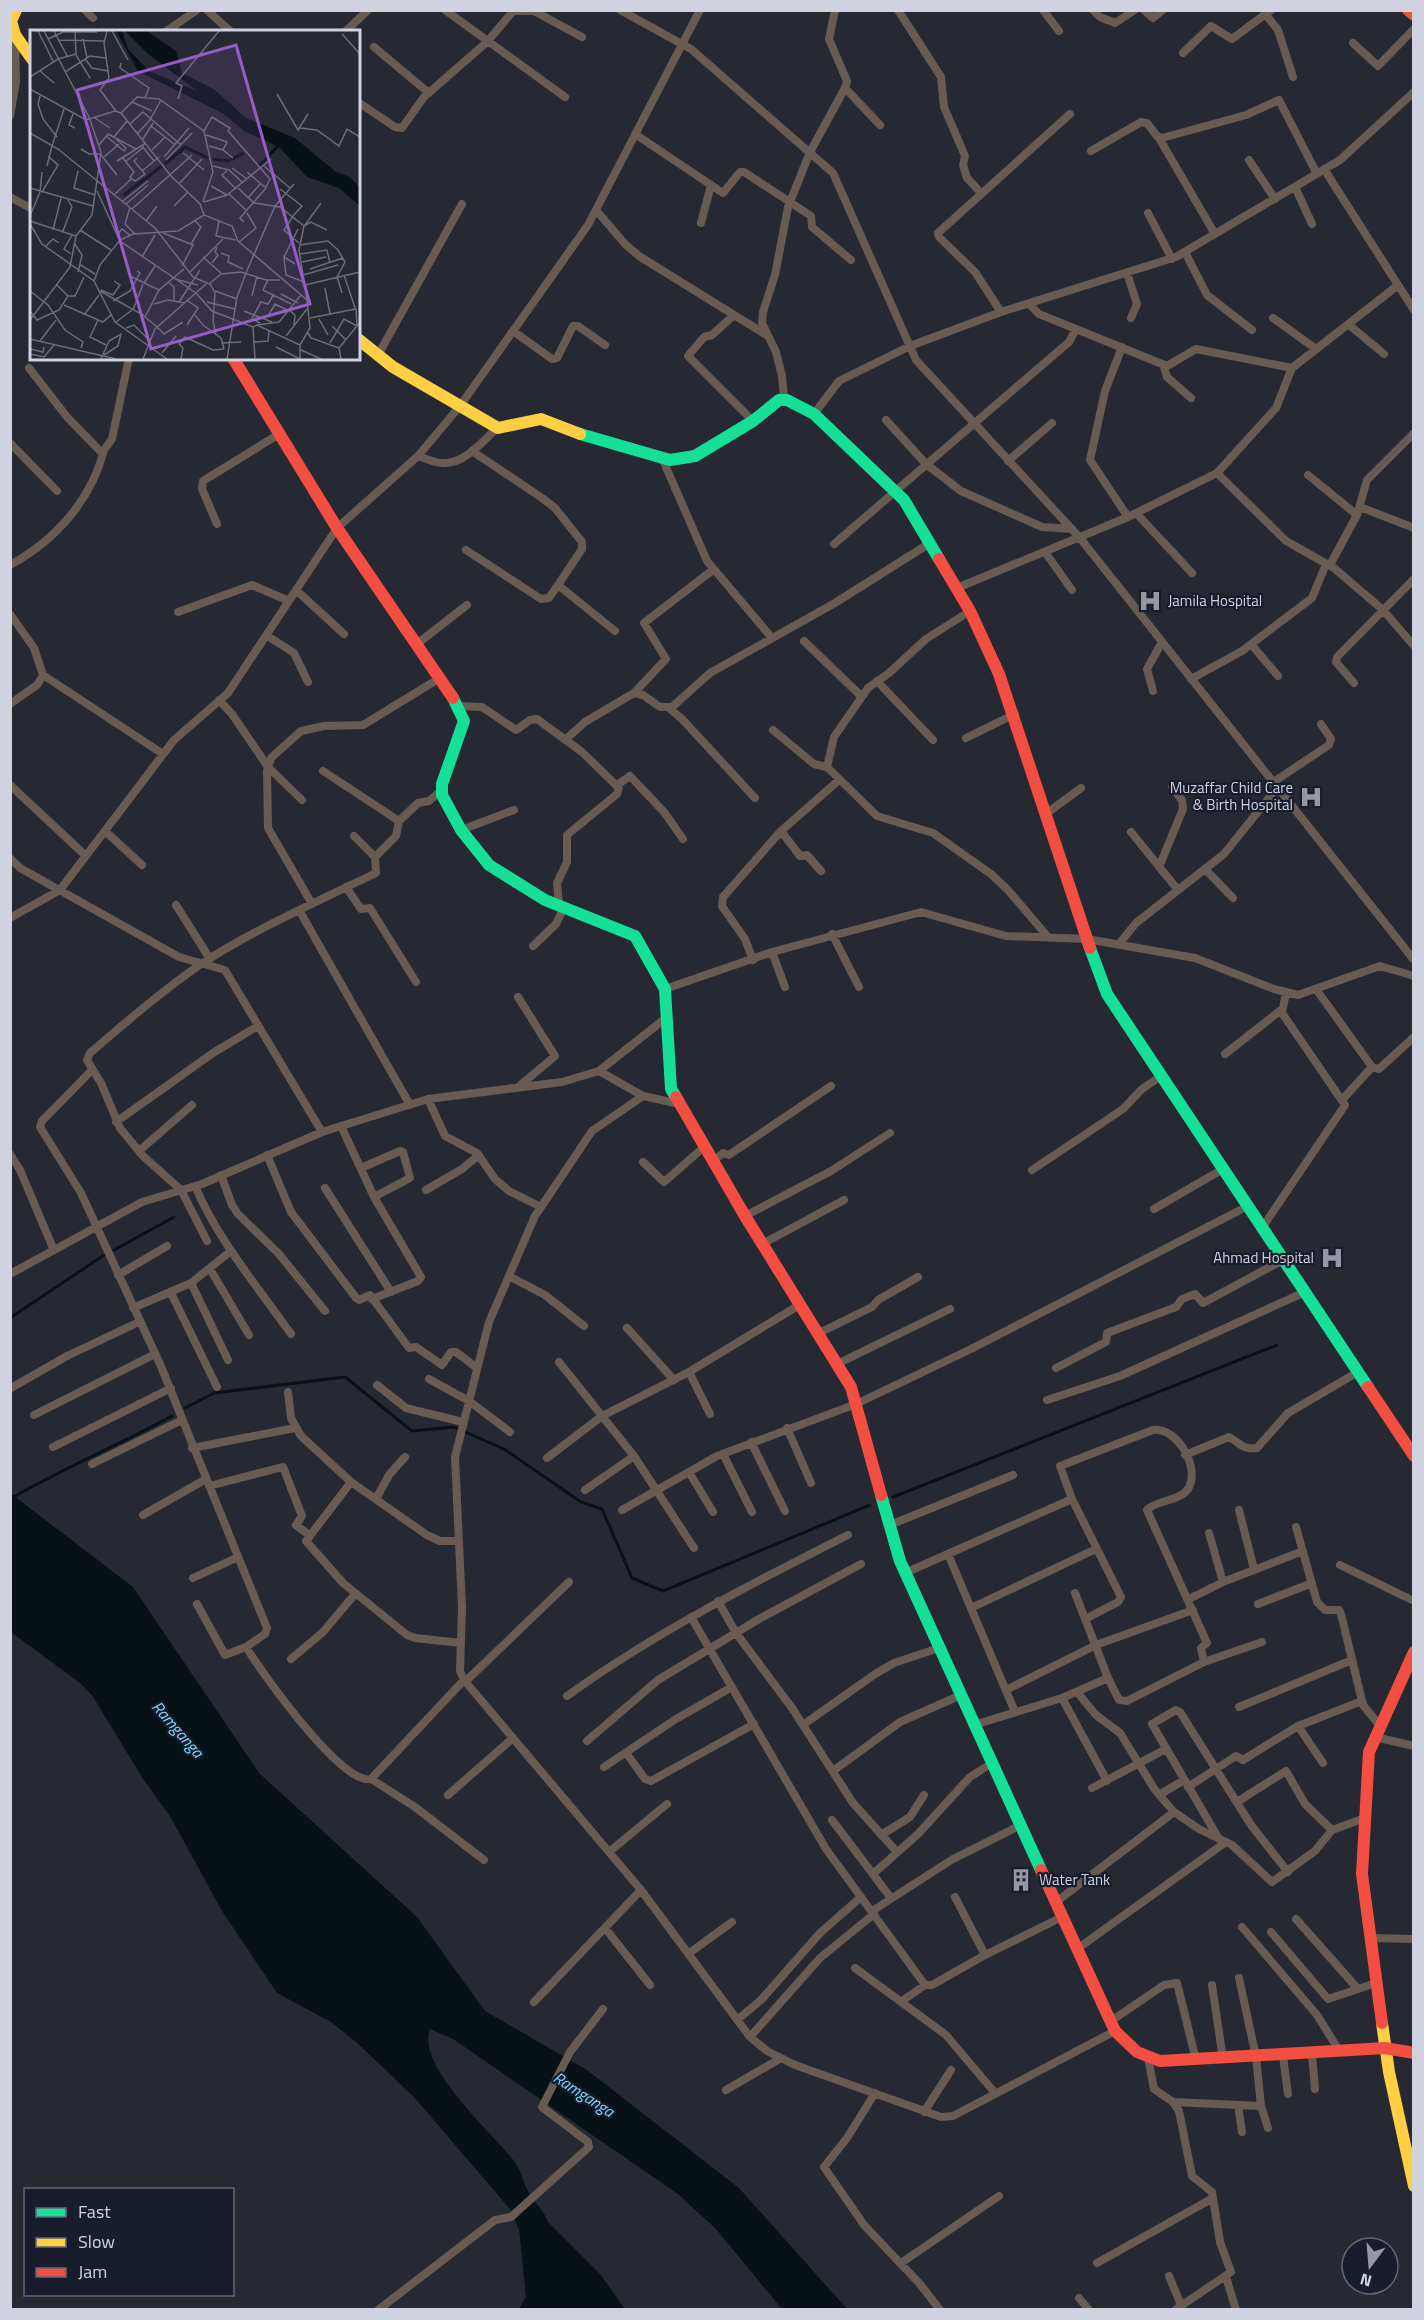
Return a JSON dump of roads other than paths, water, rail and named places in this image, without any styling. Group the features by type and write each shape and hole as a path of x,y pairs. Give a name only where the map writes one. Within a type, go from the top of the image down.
{"street":[{"path":"10,116 16,82 15,35 11,21 16,10"},
{"path":"85,10 93,18"},
{"path":"168,30 197,10"},
{"path":"207,10 229,30"},
{"path":"347,30 368,10"},
{"path":"445,10 565,97"},
{"path":"10,918 60,890 174,740 228,693 337,528 418,456 460,406 588,225 700,10"},
{"path":"784,399 782,376 762,323 775,275 790,201 810,153 847,81 829,39 835,10"},
{"path":"898,10 941,77 944,107 965,156 963,165 967,178 981,193"},
{"path":"1043,10 1059,31"},
{"path":"1093,10 1100,17 1115,23 1134,10"},
{"path":"1144,10 1154,18 1163,10"},
{"path":"1408,10 1413,15"},
{"path":"360,103 398,128 405,125 429,93 487,42 514,11 534,11 582,37"},
{"path":"626,12 682,45 833,172 916,360 1080,538 1413,960"},
{"path":"1183,53 1211,26 1232,39 1269,13 1278,30 1293,77"},
{"path":"1353,43 1378,66 1413,29"},
{"path":"15,35 30,56"},
{"path":"374,47 429,93"},
{"path":"845,88 880,125"},
{"path":"814,414 839,381 910,346 1002,312 1172,259 1340,160 1413,92"},
{"path":"1159,138 1245,115 1280,100 1321,171 1412,307"},
{"path":"1002,312 975,272 938,234 1070,114"},
{"path":"1091,151 1144,122 1159,138 1215,234"},
{"path":"635,134 725,193 737,175 744,172 811,216 812,227 850,260"},
{"path":"1249,160 1275,199"},
{"path":"701,223 711,185"},
{"path":"1295,187 1312,225"},
{"path":"10,197 30,208"},
{"path":"378,355 462,204"},
{"path":"596,210 625,244 639,256 768,336"},
{"path":"1148,213 1172,259"},
{"path":"1185,252 1208,295 1252,330"},
{"path":"1127,273 1137,304 1131,318"},
{"path":"957,588 1132,515 1217,473 1276,408 1282,398 1292,368 1397,286"},
{"path":"1029,304 1039,314 1163,364 1172,365 1196,349 1292,368"},
{"path":"734,315 712,335 704,337 688,356 753,421"},
{"path":"1273,318 1316,349"},
{"path":"1348,324 1384,354"},
{"path":"513,331 552,359 557,358 573,326 578,326 605,345"},
{"path":"834,544 894,490 1069,342 1076,329"},
{"path":"360,341 393,367 498,427"},
{"path":"1122,348 1102,403 1090,460 1132,515 1192,573"},
{"path":"10,565 24,558 77,511 97,476 104,450 112,439 129,360"},
{"path":"234,360 337,528 440,678 464,721 442,790 429,801 418,803 399,821 396,836 375,857"},
{"path":"1163,364 1167,377 1191,398"},
{"path":"29,368 50,397 94,448 104,450"},
{"path":"418,456 442,464 455,461 472,451 498,427 541,419 592,439 670,460 695,456 753,421 784,399"},
{"path":"784,399 814,414 904,500 957,588 970,611 1015,714 1064,875 1107,994 1413,1456"},
{"path":"886,420 926,464 951,485 1042,527 1072,529"},
{"path":"1008,461 1052,423"},
{"path":"1191,679 1251,644 1312,598 1359,511 1367,480 1413,433"},
{"path":"217,524 202,489 203,481 279,434"},
{"path":"10,443 57,491"},
{"path":"466,550 541,599 549,597 582,549 582,542 542,498 472,451"},
{"path":"662,458 699,548 772,638"},
{"path":"1217,473 1286,541 1328,565 1383,610 1413,646"},
{"path":"1308,476 1359,511 1413,528"},
{"path":"669,708 710,673 835,603 930,543"},
{"path":"1045,552 1072,590"},
{"path":"566,739 585,722 634,693 666,659 644,623 714,569"},
{"path":"1354,683 1336,662 1337,657 1413,579"},
{"path":"178,612 252,585 289,601"},
{"path":"558,585 615,631"},
{"path":"296,590 344,634"},
{"path":"417,644 467,605"},
{"path":"827,767 834,737 861,696 877,681 890,674 926,639 970,611"},
{"path":"10,614 34,648 43,675 163,754"},
{"path":"266,635 294,653 308,682"},
{"path":"804,640 861,696"},
{"path":"1153,691 1147,669 1162,642"},
{"path":"1251,644 1278,676"},
{"path":"10,704 37,685 43,675"},
{"path":"312,904 268,828 266,814 268,767 273,754 301,731 324,726 363,726 440,678"},
{"path":"877,681 933,740"},
{"path":"634,693 643,695 660,707 669,708 682,719 755,798"},
{"path":"219,700 232,714 268,767 302,800"},
{"path":"457,706 482,707 516,730 530,720 537,719 566,739 617,785 619,791 567,835 567,862 557,883 562,906 556,924 533,946"},
{"path":"966,738 1015,714"},
{"path":"1119,944 1136,924 1237,839 1274,785 1329,745 1331,739 1321,724"},
{"path":"773,730 814,764 827,767 877,816 933,833 991,874 1008,890 1048,938"},
{"path":"324,771 399,821"},
{"path":"617,785 630,776 664,812 683,839"},
{"path":"753,960 745,939 721,902 781,831 839,780"},
{"path":"10,785 86,856"},
{"path":"1159,867 1183,809 1182,800 1172,787"},
{"path":"1047,813 1081,788"},
{"path":"442,790 461,830 489,865 562,906 635,936 665,989 671,1089 745,1216 764,1243 851,1387 905,1573 1113,2026 1126,2044 1148,2058 1160,2061 1283,2056 1385,2048 1413,2053"},
{"path":"461,830 514,810"},
{"path":"105,831 142,865"},
{"path":"781,831 800,856 807,855 821,871"},
{"path":"1131,832 1178,890"},
{"path":"207,1241 181,1190 139,1151 116,1122 101,1083 87,1063 90,1053 206,961 299,910 376,873 375,857 354,836"},
{"path":"10,858 20,868 179,957 206,961 225,970 322,1132"},
{"path":"1205,868 1233,898"},
{"path":"346,887 361,909 370,908 416,982"},
{"path":"176,905 206,961"},
{"path":"299,910 410,1105"},
{"path":"665,989 772,952 832,934 921,912 1006,936 1087,939 1195,958 1298,995 1380,966 1413,976"},
{"path":"832,934 859,987"},
{"path":"772,952 785,987"},
{"path":"1316,989 1372,1067 1379,1068 1413,1037"},
{"path":"1225,1054 1281,1011 1286,992"},
{"path":"517,1088 555,1056 518,997"},
{"path":"1262,1228 1345,1104 1281,1011"},
{"path":"10,1274 53,1248 142,1202 221,1175 322,1132 428,1099 562,1082 599,1071 667,1017"},
{"path":"116,1122 213,1053 258,1026"},
{"path":"1342,1100 1372,1067"},
{"path":"92,1070 42,1121 40,1126 81,1193 171,1388 192,1448 267,1628 265,1634 246,1647 225,1655 197,1604"},
{"path":"599,1071 643,1096 680,1104"},
{"path":"1032,1170 1123,1109 1142,1089 1161,1076"},
{"path":"713,1161 723,1153 729,1155 831,1086"},
{"path":"643,1096 592,1131 540,1207 489,1322 455,1457 459,1541 460,1671 465,1681 641,1890 750,2037 782,2058 924,2112 941,2117 953,2116 1113,2026 1164,1985 1177,1983 1196,2060"},
{"path":"428,1099 445,1136 479,1155 501,1185 540,1207"},
{"path":"139,1151 192,1105"},
{"path":"341,1126 374,1197 421,1277 418,1281 372,1299"},
{"path":"745,1216 831,1171 890,1133"},
{"path":"643,1162 664,1182 704,1147"},
{"path":"361,1168 400,1150 404,1152 410,1178 374,1197"},
{"path":"10,1154 20,1170 53,1248"},
{"path":"267,1155 285,1201 356,1298 359,1300 370,1295 408,1347 416,1347 440,1365 451,1352 456,1352 477,1368"},
{"path":"426,1190 479,1155"},
{"path":"1154,1209 1223,1169"},
{"path":"221,1175 232,1205 238,1214 279,1254 325,1311"},
{"path":"195,1185 205,1210 231,1251 291,1334"},
{"path":"325,1188 391,1292"},
{"path":"764,1243 844,1200"},
{"path":"622,1510 723,1454 787,1428 856,1404 1049,1311 1248,1206"},
{"path":"118,1275 167,1246"},
{"path":"133,1308 190,1283 231,1251"},
{"path":"1056,1368 1106,1342 1107,1333 1176,1307 1182,1299 1195,1294 1203,1303 1284,1260"},
{"path":"210,1269 249,1335"},
{"path":"508,1276 545,1295 584,1326"},
{"path":"819,1334 872,1307 878,1300 918,1276"},
{"path":"190,1283 228,1360"},
{"path":"1047,1400 1119,1376 1305,1292"},
{"path":"171,1293 217,1387"},
{"path":"547,1458 602,1416 689,1372 801,1304"},
{"path":"837,1364 950,1309"},
{"path":"11,1388 67,1356 139,1322"},
{"path":"627,1328 674,1380"},
{"path":"34,1416 155,1354"},
{"path":"559,1362 634,1456 694,1548"},
{"path":"689,1372 710,1414"},
{"path":"1185,1455 1229,1437 1248,1450 1257,1448 1288,1413 1358,1372"},
{"path":"429,1379 469,1401 510,1432"},
{"path":"377,1385 406,1408 439,1414 463,1425"},
{"path":"53,1447 171,1388"},
{"path":"288,1392 295,1428 351,1482 433,1538 459,1541"},
{"path":"92,1464 182,1420"},
{"path":"192,1448 295,1428"},
{"path":"787,1428 811,1483"},
{"path":"1085,1619 1120,1600 1072,1500 1060,1468 1062,1464 1157,1429 1176,1438 1193,1472 1188,1488 1147,1510 1207,1643 1201,1648 1204,1662"},
{"path":"751,1442 784,1511"},
{"path":"723,1454 752,1512"},
{"path":"376,1499 389,1475 405,1456"},
{"path":"585,1490 634,1456"},
{"path":"143,1515 207,1482 283,1467 302,1516 296,1524 309,1535"},
{"path":"689,1472 712,1512"},
{"path":"890,1525 1013,1475"},
{"path":"351,1482 306,1540 330,1570 355,1594 411,1637 461,1643"},
{"path":"905,1573 1072,1500"},
{"path":"1239,1510 1254,1569"},
{"path":"1296,1527 1320,1607 1339,1610 1341,1614 1362,1701 1369,1716 1378,1731 1413,1746"},
{"path":"1209,1533 1223,1582"},
{"path":"567,1696 619,1659 718,1601 848,1535"},
{"path":"971,1608 1096,1549"},
{"path":"1189,1599 1223,1582 1302,1551"},
{"path":"948,1554 1015,1712"},
{"path":"193,1578 238,1557"},
{"path":"587,1741 640,1694 736,1633 861,1564"},
{"path":"1340,1565 1413,1601"},
{"path":"246,1647 312,1736 350,1774 365,1781 371,1779 465,1681 569,1582"},
{"path":"1258,1604 1312,1583"},
{"path":"1075,1593 1108,1678 1119,1700 1124,1702 1204,1662 1262,1642"},
{"path":"291,1659 324,1632 355,1594"},
{"path":"718,1601 736,1633 803,1725 853,1803 897,1852"},
{"path":"1006,1690 1096,1646 1193,1610"},
{"path":"691,1617 826,1849 925,1985"},
{"path":"803,1725 894,1663 939,1648"},
{"path":"1413,1652 1369,1752 1362,1874 1385,2048 1413,2186"},
{"path":"1239,1707 1352,1660"},
{"path":"975,1725 1062,1698 1108,1678"},
{"path":"604,1767 627,1754 676,1719 732,1687"},
{"path":"1077,1692 1096,1715 1120,1733 1160,1795 1174,1812 1199,1829 1239,1850 1272,1882 1315,1851 1332,1830 1365,1818"},
{"path":"833,1771 900,1722 961,1695"},
{"path":"1062,1698 1107,1781"},
{"path":"1160,1795 1216,1770 1236,1756 1243,1760 1298,1726 1362,1701"},
{"path":"1222,1841 1186,1784 1152,1723 1178,1710 1237,1802 1288,1872"},
{"path":"627,1754 645,1779 651,1781 754,1724"},
{"path":"1298,1726 1323,1763"},
{"path":"448,1795 513,1738"},
{"path":"1092,1788 1166,1749"},
{"path":"873,1874 925,1827 960,1787 992,1763"},
{"path":"1237,1802 1286,1772 1305,1804 1332,1830"},
{"path":"371,1779 415,1807 484,1860"},
{"path":"881,1835 910,1817 924,1795"},
{"path":"609,1852 667,1804"},
{"path":"1056,1902 1174,1812"},
{"path":"832,1820 891,1898"},
{"path":"750,2037 820,1958 873,1912 953,1859 1020,1825"},
{"path":"1077,1949 1222,1841"},
{"path":"534,2002 641,1890"},
{"path":"737,2020 761,2000 820,1933 861,1897"},
{"path":"955,1897 985,1955"},
{"path":"902,2001 925,1985 932,1985 985,1955 1062,1917"},
{"path":"1296,1919 1358,1989"},
{"path":"688,1954 732,1922"},
{"path":"1242,1927 1317,2015 1340,2052"},
{"path":"605,1928 650,1985"},
{"path":"1271,1932 1328,1999 1376,1983"},
{"path":"1370,1938 1413,1940"},
{"path":"855,1968 946,2035 995,2094"},
{"path":"1239,1978 1256,2057 1261,2106 1268,2128"},
{"path":"1212,1985 1223,2058"},
{"path":"378,2310 495,2220 511,2217 589,2145 572,2128 543,2110 542,2106 570,2052 603,2009"},
{"path":"1312,2054 1315,2089"},
{"path":"1283,2056 1288,2094"},
{"path":"726,2090 782,2058"},
{"path":"1148,2058 1154,2089 1173,2102 1179,2111 1192,2176 1208,2188 1214,2198 1220,2242 1231,2272 1178,2307 1169,2276"},
{"path":"924,2112 951,2070"},
{"path":"876,2093 847,2138 824,2166 864,2225 940,2310"},
{"path":"1173,2102 1261,2106"},
{"path":"1238,2105 1242,2132"},
{"path":"900,2263 999,2196"},
{"path":"1097,2264 1214,2198"},
{"path":"1226,2277 1236,2310"},
{"path":"1078,2298 1089,2310"}],"water":[{"name":"Ramganga","path":"10,1493 133,1587 259,1773 417,1917 485,2011 587,2070 739,2188 847,2309 782,2309 716,2229 678,2194 453,2039 430,2029 428,2044 434,2061 445,2079 514,2161 528,2191 548,2222 600,2274 625,2309 519,2309 526,2297 519,2229 510,2209 414,2097 356,2042 331,2022 277,1993 222,1911 170,1816 143,1779 92,1695 80,1683 11,1632"}],"waterway":[{"path":"114,1250 174,1217"},
{"path":"10,1318 104,1255"},
{"path":"893,1497 1277,1345"},
{"path":"185,1408 214,1393 345,1377 412,1431 454,1427 504,1449 581,1502 602,1509 632,1578 663,1591 870,1505"},
{"path":"10,1499 172,1416"}],"place":[{"name":"Jamila Hospital","path":"1150,601"},
{"name":"Muzaffar Child Care & Birth Hospital","path":"1311,797"},
{"name":"Ahmad Hospital","path":"1332,1258"},
{"name":"Water Tank","path":"1021,1880"}]}
